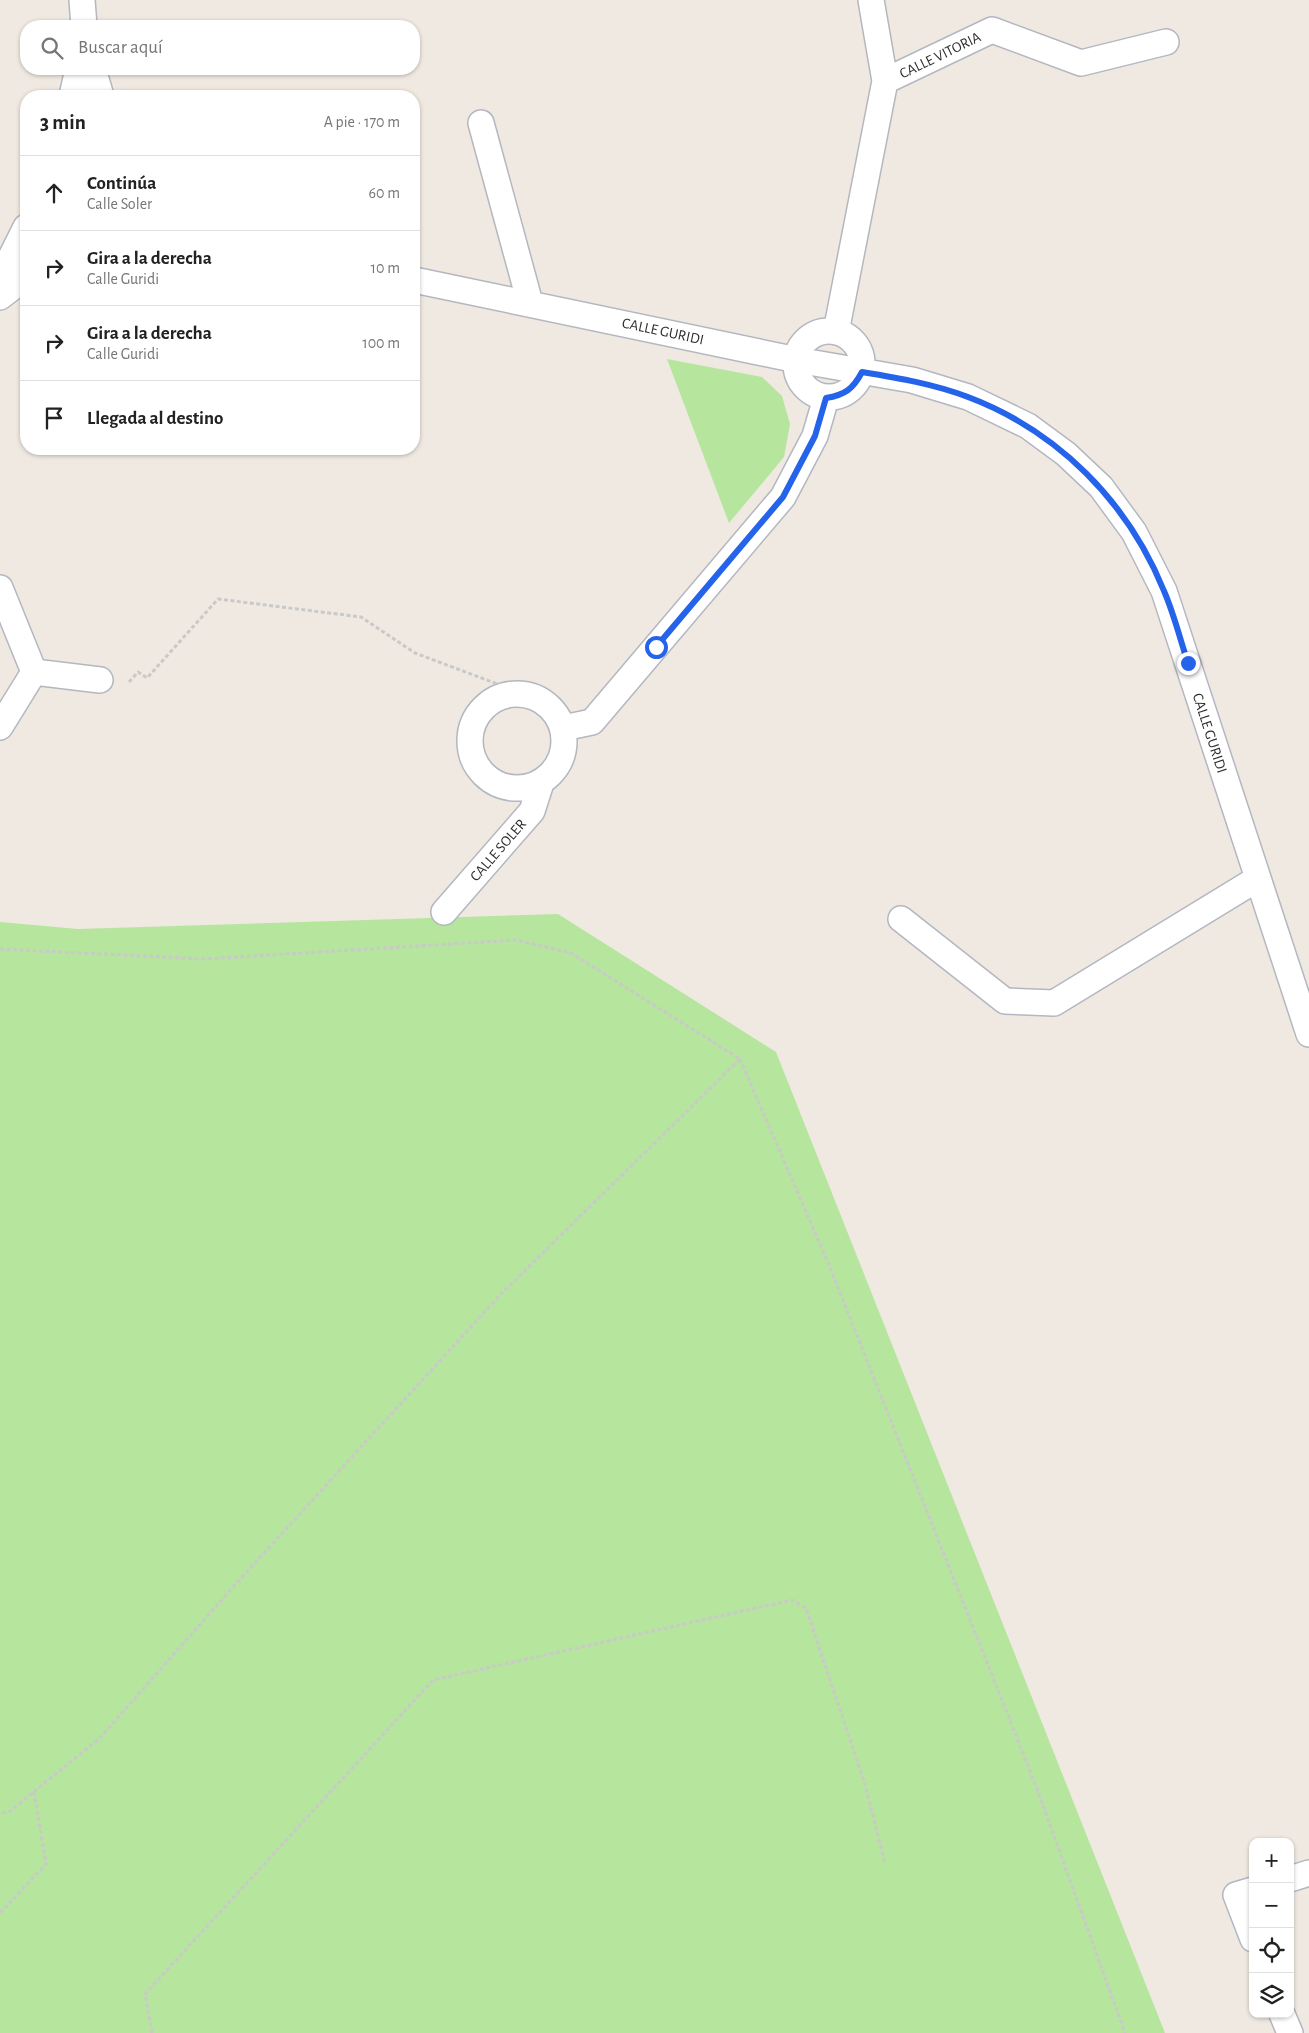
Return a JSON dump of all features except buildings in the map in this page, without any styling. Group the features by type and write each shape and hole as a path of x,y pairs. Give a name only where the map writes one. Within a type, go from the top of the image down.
{"street":[{"path":"82,0 84,20"},
{"name":"CALLE VITORIA","path":"836,332 885,81 871,0"},
{"name":"CALLE VITORIA","path":"885,81 992,30 1081,63 1166,42"},
{"path":"73,90 77,75"},
{"path":"94,75 99,90"},
{"path":"481,123 530,303"},
{"path":"0,279 20,239"},
{"name":"CALLE GURIDI","path":"420,281 797,360 912,380 968,397 985,405 1028,426 1066,454 1101,487 1134,532 1164,591 1309,1034"},
{"path":"0,297 20,282"},
{"path":"822,332 836,332 846,335 860,351 862,372 854,386 841,396 826,398 814,394 803,385 797,374 797,360 801,348 810,338 822,332"},
{"path":"541,783 524,789 506,788 490,781 477,768 470,750 470,732 477,716 490,702 506,695 524,694 541,700 555,712 563,728 592,722 783,497 815,436 826,398"},
{"path":"0,588 34,672"},
{"path":"34,672 100,680"},
{"path":"0,727 34,672"},
{"name":"CALLE SOLER","path":"444,912 532,810 541,783 559,764 565,746 563,728"},
{"path":"901,919 1005,1001 1054,1003 1257,879"},
{"path":"1294,1878 1309,1873"},
{"path":"1249,1891 1236,1895 1249,1929"},
{"path":"1284,2018 1290,2033"}],"path":[{"path":"100,680 130,682 138,672 147,678 218,599 361,617 415,653 524,694"},
{"path":"0,949 204,959 516,940 571,953 740,1059 829,1265 1036,1786 1125,2033"},
{"path":"0,1812 9,1812 100,1738 238,1580 480,1316 740,1059"},
{"path":"152,2033 146,1994 433,1680 792,1600 806,1608 864,1781 885,1863"},
{"path":"0,1913 46,1864 34,1792"}],"green space":[{"path":"667,359 762,377 782,396 790,424 784,457 729,523"},
{"path":"558,914 776,1052 1165,2033 0,2033 0,922 78,929"}],"route":[{"path":"656,647 783,497 815,436 826,398 841,396 854,386 862,372 912,380 968,397 1028,426 1066,454 1101,487 1134,532 1164,591 1188,663"}]}
